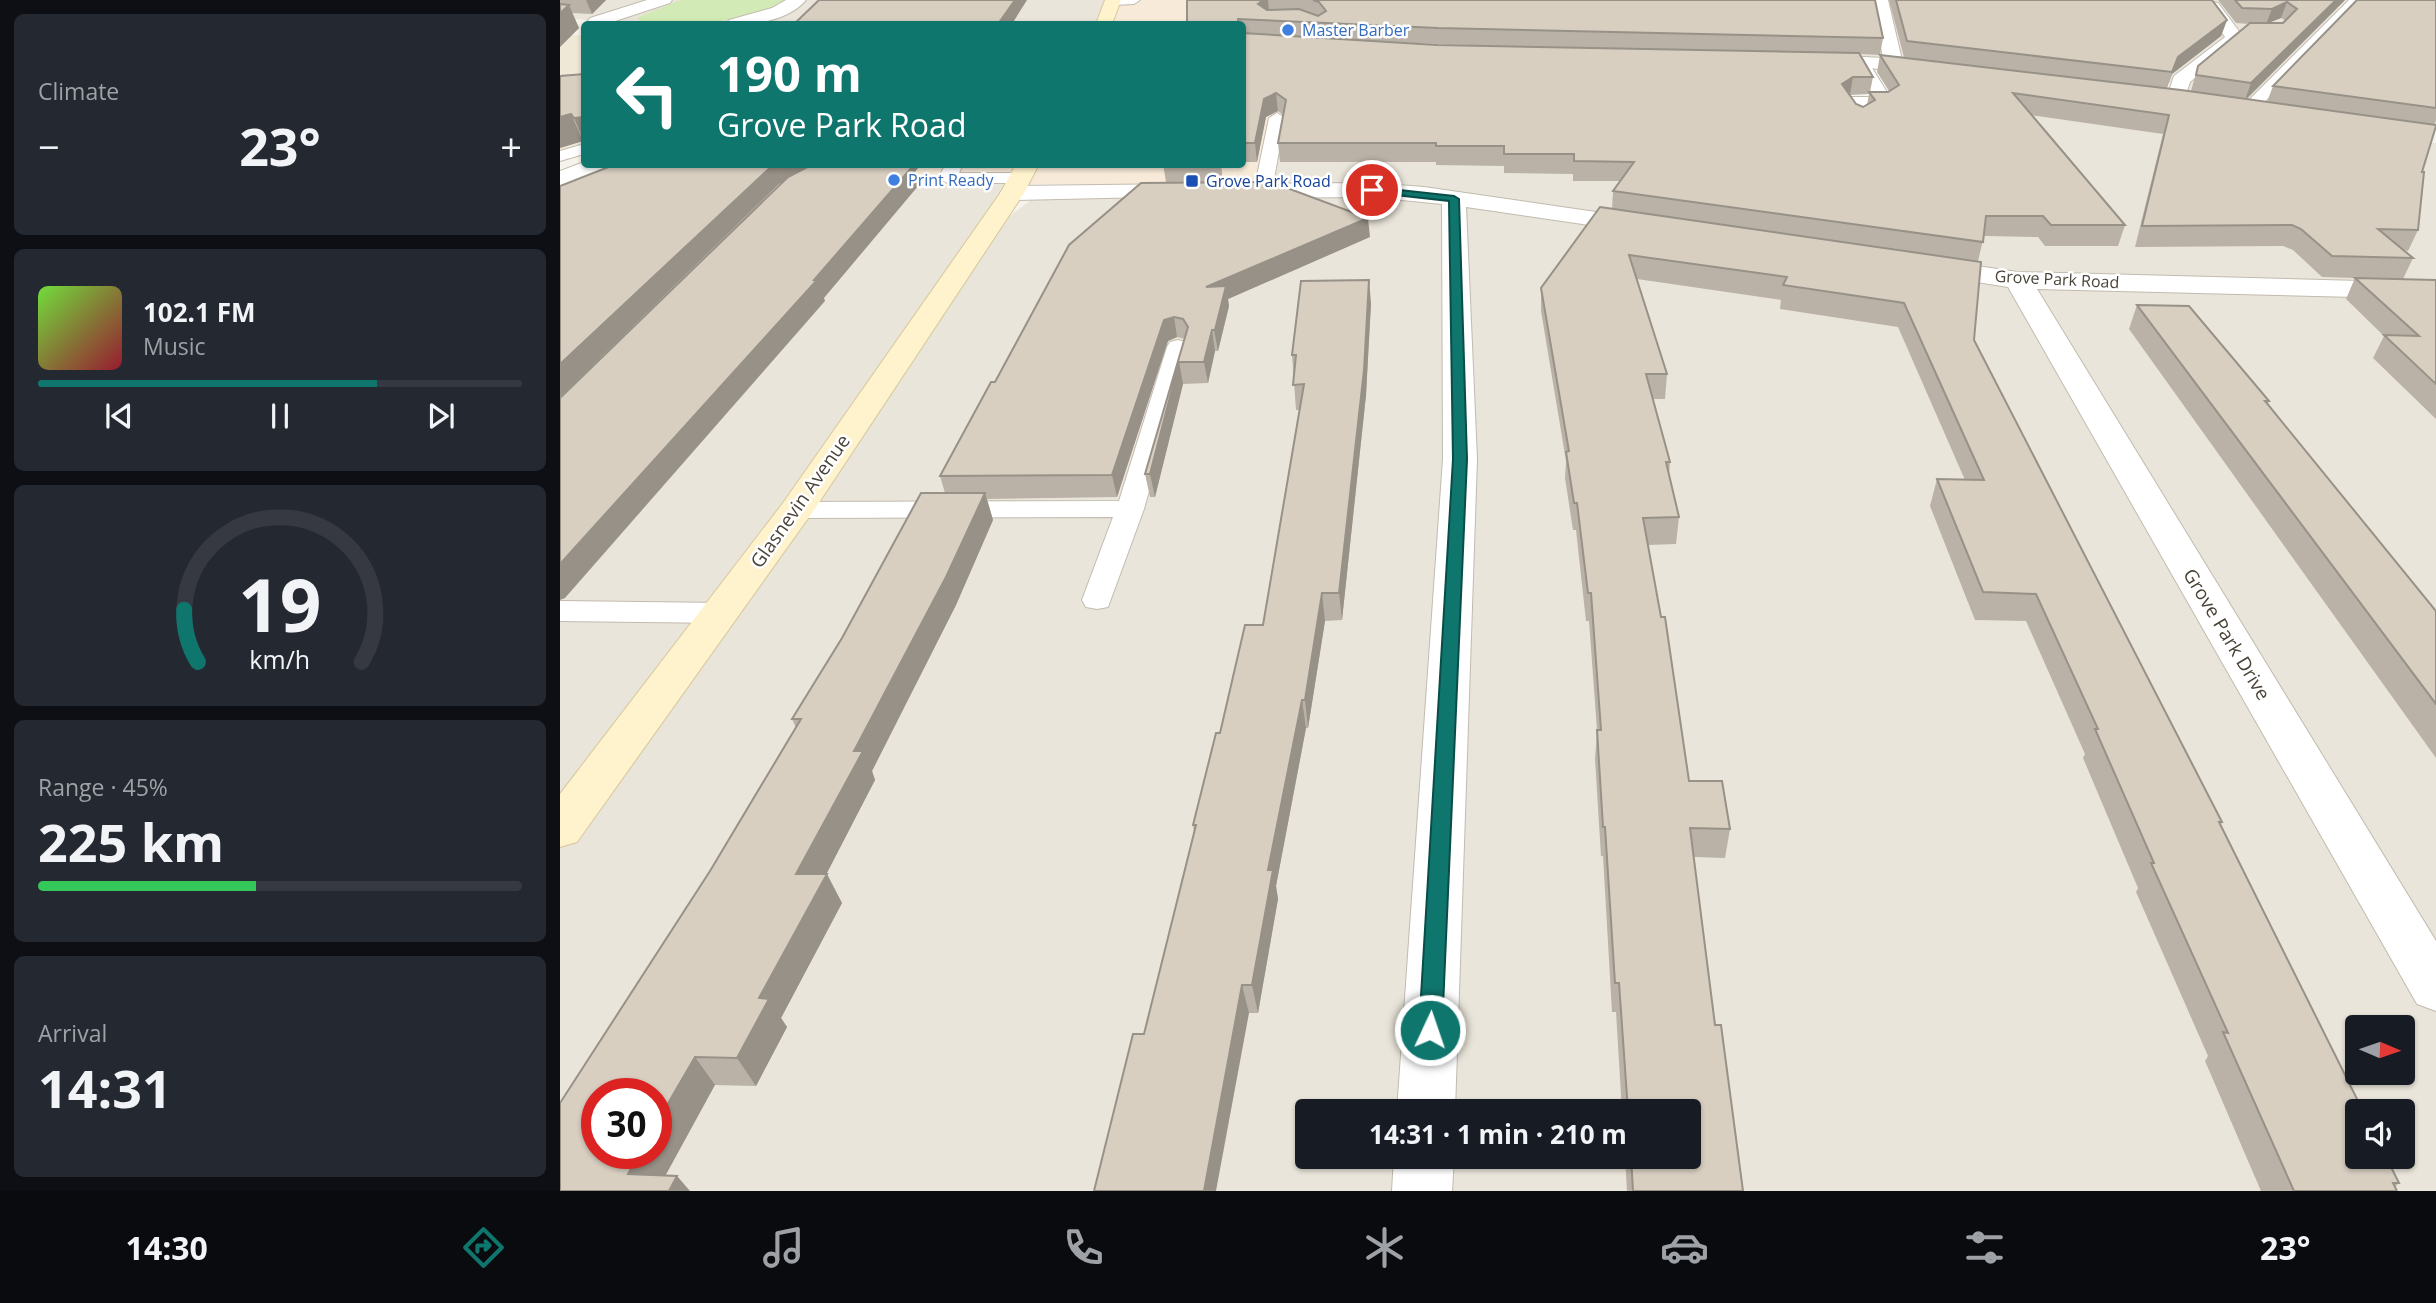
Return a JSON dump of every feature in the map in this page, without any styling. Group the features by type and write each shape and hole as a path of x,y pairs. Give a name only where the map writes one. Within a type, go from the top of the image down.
{"main road":[{"path":"1105,21 1113,0"},
{"name":"Glasnevin Avenue","path":"560,829 796,510 1020,178"}],"street":[{"path":"604,21 663,0"},
{"path":"746,21 778,12 798,0"},
{"path":"1880,0 1894,65"},
{"path":"2176,99 2181,80 2235,38 2212,8"},
{"path":"2230,31 2258,32"},
{"path":"1793,60 1861,61 1944,71"},
{"path":"2150,96 2200,102"},
{"path":"2225,106 2274,113"},
{"path":"560,179 589,168"},
{"path":"1020,178 1214,191 1372,190 1667,230"},
{"path":"1427,1099 1460,459 1454,199"},
{"name":"Grove Park Road","path":"1910,264 2018,280 2436,291"},
{"name":"Grove Park Drive","path":"2018,280 2436,988"},
{"path":"1422,1191 1423,1169"}],"lane":[{"path":"1113,0 1134,0"},
{"path":"2249,109 2356,0"},
{"path":"1861,61 1885,102 1850,102 1861,118"},
{"path":"1263,190 1277,118"},
{"path":"560,156 581,150"},
{"path":"953,168 947,178 1020,178"},
{"path":"1097,600 1130,509 1178,347"},
{"path":"796,510 1130,509"},
{"path":"560,611 722,613"}],"shaded area":[{"path":"560,0 1107,0 1096,21 602,21 560,18"},
{"path":"1107,0 1317,0 1270,113 1258,185 906,183 842,168 1246,168 1246,21 1096,21"},
{"path":"1317,0 2436,0 2436,131 2283,104 2355,7 2316,5 2342,8 2249,101 2196,96 2164,80 1853,61 1873,92 1818,95 1845,146 1910,106 2381,134 2436,143 2436,1191 560,1191 560,805 1008,217 1038,195 1258,185 1270,113"},
{"path":"560,33 581,36 581,153 560,161"},
{"path":"591,168 840,168 903,185 1012,184 926,312 560,801 560,179"}],"green space":[{"path":"681,0 787,0 758,13 718,21 643,21 636,18"}],"building":[{"path":"819,0 1015,0 1000,21 797,21"},
{"path":"1187,0 1263,0 1258,4 1267,10 1299,9 1318,16 1326,11 1319,2 1313,0 1875,0 1883,38 1438,28 1238,19 1187,21"},
{"path":"1896,0 2212,0 2227,20 2178,57 2172,72 1907,41"},
{"path":"2235,0 2336,0 2251,83 2196,75 2198,66 2250,23 2283,23 2297,9 2287,2 2272,9 2242,8"},
{"path":"2357,0 2436,0 2436,108 2273,86"},
{"path":"560,4 569,5 560,13"},
{"path":"1246,33 1437,45 1859,53 1873,77 1853,77 1842,84 1856,104 1863,107 1875,100 1869,92 1888,92 1899,85 1880,55 2181,90 2436,125 2422,172 2418,230 2378,229 2413,258 2332,256 2301,229 2292,225 2142,226 2169,115 2013,93 2125,225 2051,225 2043,216 1986,216 1983,242 1613,191 1634,162 1574,161 1574,154 1504,154 1504,146 1278,143 1286,100 1276,93 1264,99 1255,143 1246,143"},
{"path":"581,74 581,117 574,118 571,114 560,117 560,76"},
{"path":"606,168 770,168 560,364 560,186"},
{"path":"805,168 911,168 814,280 817,280 560,564 560,398 788,177"},
{"path":"1271,182 1368,218 1206,287 1226,286 1215,330 1212,330 1204,362 1179,362 1150,474 1145,474 1188,327 1183,319 1174,317 1164,320 1112,475 940,476 991,382 995,382 1069,245 1141,183"},
{"path":"1600,207 1981,262 1974,340 2222,822 2219,822 2345,1075 2345,1085 2350,1085 2357,1099 2345,1099 2345,1169 2392,1169 2399,1183 2393,1183 2397,1191 2294,1191 2223,1032 2228,1033 2151,863 2154,863 2095,729 2098,729 2036,594 1983,592 1937,479 1984,480 1904,303 1783,285 1787,277 1629,255 1667,374 1646,374 1670,462 1666,462 1679,517 1643,518 1661,617 1665,617 1689,781 1722,781 1730,829 1690,828 1715,1025 1721,1025 1743,1191 1633,1191 1632,1169 1701,1169 1701,1099 1627,1099 1619,983 1615,983 1603,827 1597,730 1601,730 1591,593 1588,593 1577,503 1574,503 1566,452 1569,451 1541,288"},
{"path":"2355,278 2436,280 2436,384 2384,335 2419,336"},
{"path":"1369,280 1364,370 1339,593 1322,593 1305,700 1302,700 1268,870 1273,870 1252,985 1242,985 1204,1191 1094,1191 1133,1034 1144,1034 1196,825 1193,825 1216,733 1220,733 1245,625 1263,625 1304,384 1293,385 1296,355 1292,355 1301,281"},
{"path":"2137,305 2189,306 2269,401 2265,401 2436,611 2436,704"},
{"path":"921,493 985,493 946,577 854,751 863,751 796,874 827,874 759,998 769,999 737,1058 695,1057 672,1097 672,1078 581,1078 581,1169 631,1169 628,1174 677,1176 669,1191 560,1191 560,1103 710,871 801,719 792,719 842,638"}],"place":[{"name":"Master Barber","path":"1288,30"},
{"name":"Print Ready","path":"894,180"},
{"name":"Grove Park Road","path":"1192,181"}],"route":[{"path":"1372,190 1454,199 1460,459 1430,1030"}]}
